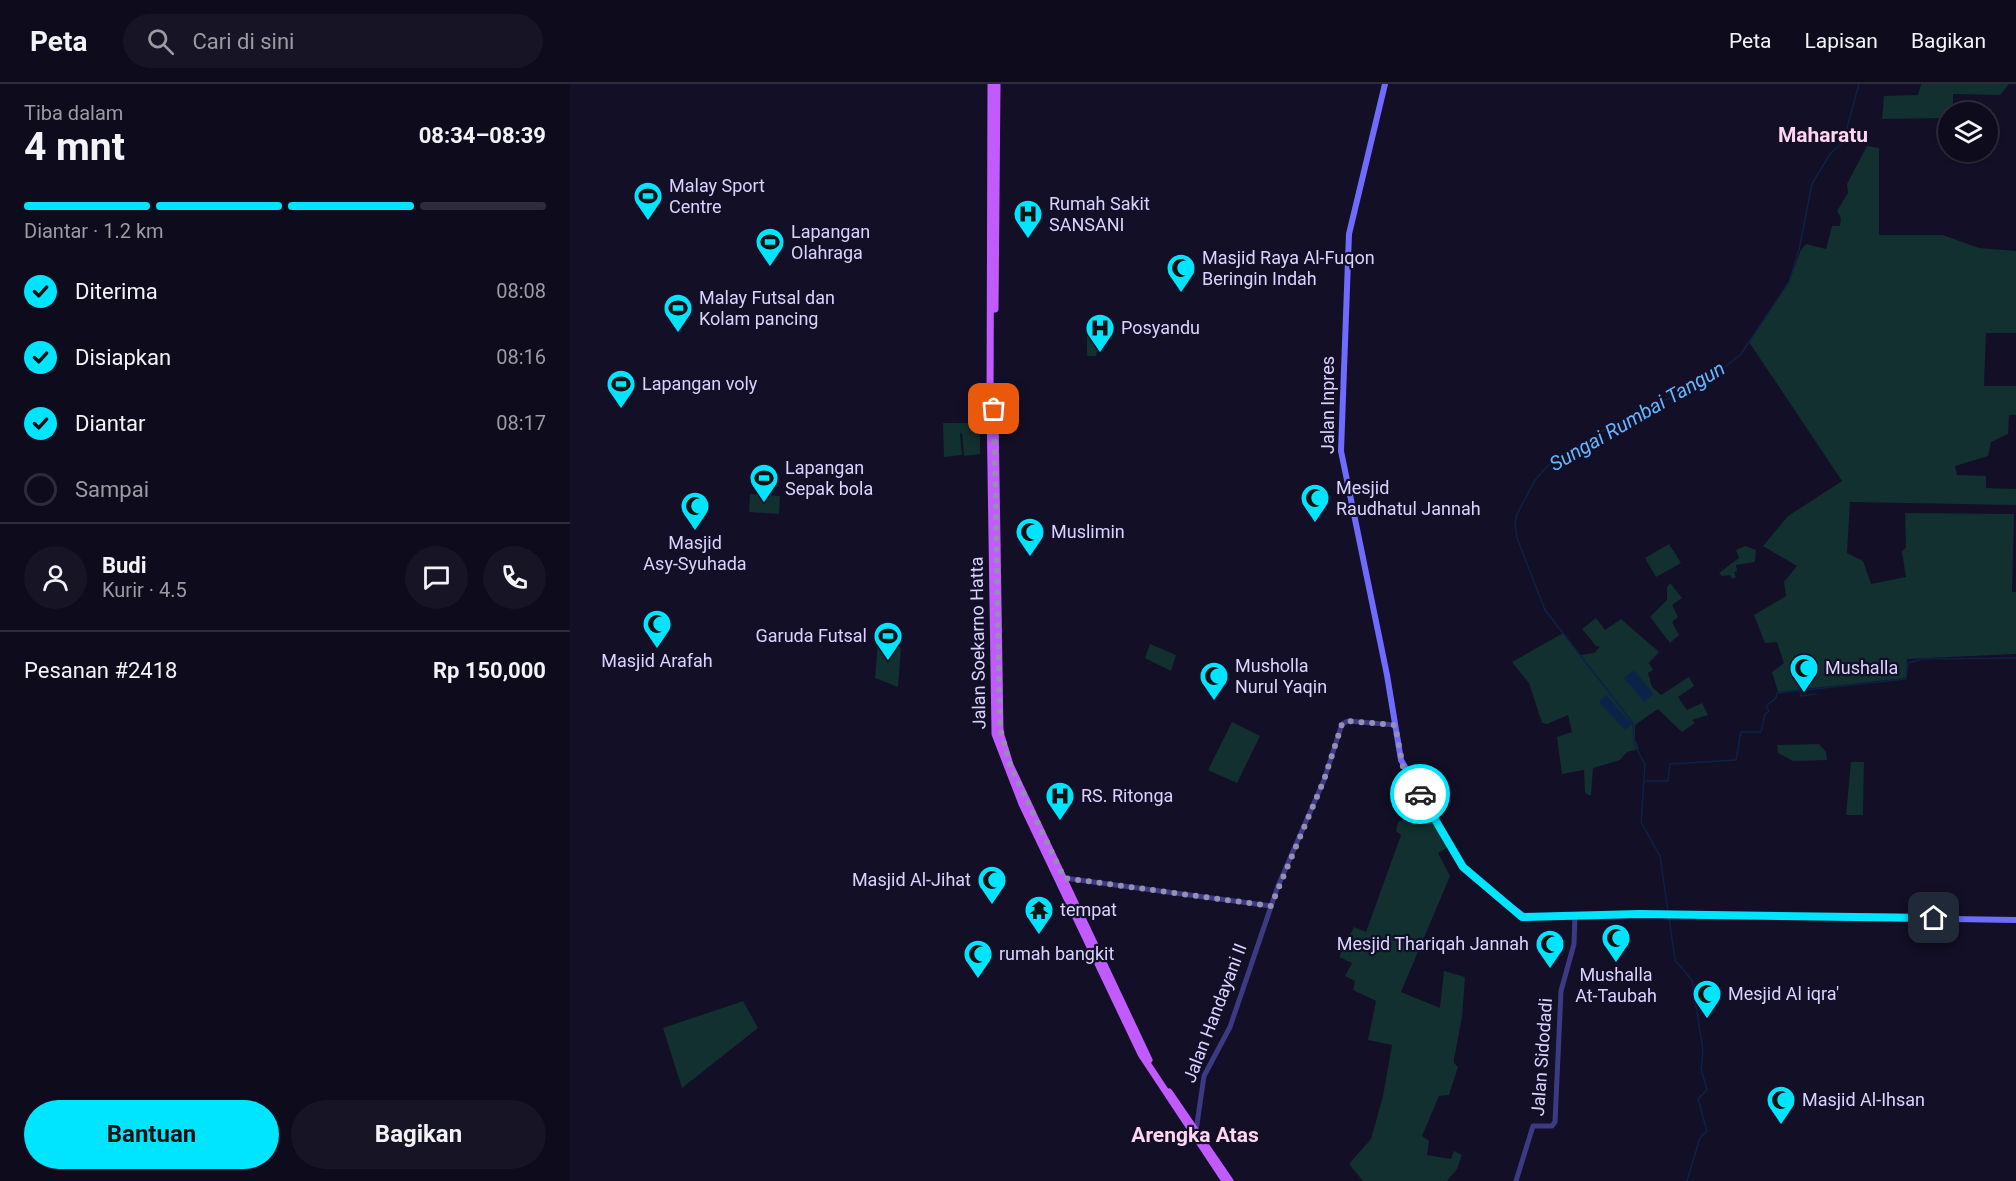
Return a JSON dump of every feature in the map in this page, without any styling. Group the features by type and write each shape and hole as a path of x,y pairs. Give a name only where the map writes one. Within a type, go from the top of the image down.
{"main road":[{"name":"Jalan Soekarno Hatta","path":"991,84 994,734 1141,1054 1226,1179"},
{"name":"Jalan Soekarno Hatta","path":"993,240 997,84"},
{"name":"Jalan Inpres","path":"1385,84 1349,234 1341,420 1343,464 1403,767 1463,867 1522,917 1674,914 2016,920"},
{"name":"Jalan Soekarno Hatta","path":"1025,803 1064,878 1146,1053 1226,1179"}],"street":[{"name":"Jalan Handayani II","path":"1196,1131 1204,1076 1230,1027 1271,906 1324,780 1342,724 1348,721 1395,725"},
{"path":"1064,878 1271,906"},
{"name":"Jalan Sidodadi","path":"1516,1181 1533,1126 1552,1126 1555,1122 1562,991 1574,944 1575,915"}],"green space":[{"path":"1921,84 2009,84 2000,95 1953,94 1953,102 1938,102 1938,118 1882,119 1884,96 1918,95"},
{"path":"1867,146 1879,148 1879,235 1943,235 1979,248 2016,251 2016,333 1986,333 1984,386 2016,386 2016,415 2009,415 2008,434 1991,442 1988,456 1955,466 1957,475 1986,476 1986,488 2016,489 2016,505 1850,502 1847,553 1863,561 1871,584 1906,577 1902,552 1906,547 1905,513 2014,514 2012,592 2016,592 2016,654 1907,659 1906,678 1778,692 1772,672 1784,663 1777,642 1765,643 1754,615 1786,596 1784,582 1797,566 1763,546 1788,516 1842,481 1749,342 1789,282 1801,250 1806,244 1826,249 1832,226 1840,226 1841,218 1837,211 1848,193 1847,184"},
{"path":"1087,331 1104,331 1104,351 1097,351 1096,356 1087,356"},
{"path":"943,423 980,423 980,454 964,456 960,433 962,455 944,457"},
{"name":"Lapangan Sepak bola","path":"750,494 780,496 779,514 749,512"},
{"path":"1669,544 1681,563 1656,577 1645,558"},
{"path":"1745,546 1756,550 1755,562 1736,565 1737,571 1734,572 1736,577 1732,579 1730,575 1722,576 1719,573 1739,558 1736,550"},
{"path":"1670,583 1682,598 1672,605 1678,617 1672,622 1679,635 1670,643 1650,617 1667,600 1667,587"},
{"path":"1596,618 1605,630 1621,619 1659,652 1649,663 1653,670 1648,673 1652,687 1661,695 1689,677 1694,686 1678,697 1687,710 1702,703 1708,715 1692,720 1695,723 1682,732 1658,709 1635,725 1635,740 1639,749 1627,752 1620,760 1593,768 1591,795 1588,795 1585,792 1584,770 1562,774 1557,737 1572,732 1568,715 1547,724 1542,723 1529,683 1512,662 1563,633 1580,655 1594,653 1600,647 1596,646 1582,629"},
{"name":"Garuda Futsal","path":"878,643 901,647 898,687 875,678"},
{"path":"1150,644 1176,655 1171,671 1145,658"},
{"path":"1232,722 1260,736 1237,783 1208,770"},
{"path":"1819,744 1826,752 1827,760 1793,761 1778,753 1777,745"},
{"path":"1851,762 1864,762 1863,815 1846,815"},
{"path":"1418,796 1449,847 1438,853 1450,876 1401,992 1440,1008 1444,971 1465,977 1462,1017 1454,1059 1458,1067 1449,1095 1439,1096 1422,1136 1429,1141 1427,1155 1451,1159 1454,1151 1462,1155 1457,1169 1447,1181 1363,1181 1349,1164 1371,1139 1383,1096 1392,1045 1368,1040 1376,1001 1353,990 1355,981 1345,976 1352,963 1339,957 1354,927 1366,932 1401,835 1396,831 1398,822 1410,816"},
{"path":"743,1001 758,1028 682,1088 663,1028"}],"water":[{"path":"1634,670 1653,694 1644,702 1624,678"},
{"path":"1606,695 1632,724 1625,730 1599,702"}],"waterway":[{"name":"Sungai Rumbai Tangun","path":"1668,912 1660,856 1641,822 1645,765 1634,743 1633,723 1545,610 1517,538 1515,523 1517,514 1535,480 1553,460 1595,435 1686,390 1722,369 1741,354 1789,282 1799,250 1812,184 1830,154 1843,142 1859,84"},
{"path":"1646,781 1668,781 1670,764 1736,760 1741,732 1761,732 1765,714 1769,711 1766,706 1776,698 1777,693 1906,679 1908,663 1922,659 2016,658"},
{"path":"1800,691 1801,696 1816,694"},
{"name":"Sungai Rumbai Tangun","path":"1669,917 1675,960 1692,980 1703,1050 1701,1069 1707,1090 1698,1099 1707,1131 1700,1138 1687,1181"}],"way so far":[{"path":"994,409 1000,728 1010,765 1064,878 1271,906 1334,756 1342,724 1348,721 1395,725 1403,767 1420,794"}],"place":[{"name":"Malay Sport Centre","path":"648,222"},
{"name":"Rumah Sakit SANSANI","path":"1028,240"},
{"name":"Lapangan Olahraga","path":"770,268"},
{"name":"Masjid Raya Al-Fuqon Beringin Indah","path":"1181,294"},
{"name":"Malay Futsal dan Kolam pancing","path":"678,334"},
{"name":"Posyandu","path":"1100,354"},
{"name":"Lapangan voly","path":"621,410"},
{"name":"Lapangan Sepak bola","path":"764,504"},
{"name":"Mesjid Raudhatul Jannah","path":"1315,524"},
{"name":"Masjid Asy-Syuhada","path":"695,532"},
{"name":"Muslimin","path":"1030,558"},
{"name":"Masjid Arafah","path":"657,650"},
{"name":"Garuda Futsal","path":"888,662"},
{"name":"Mushalla","path":"1804,694"},
{"name":"Musholla Nurul Yaqin","path":"1214,702"},
{"name":"RS. Ritonga","path":"1060,822"},
{"name":"Masjid Al-Jihat","path":"992,906"},
{"name":"tempat","path":"1039,936"},
{"name":"Mushalla At-Taubah","path":"1616,964"},
{"name":"Mesjid Thariqah Jannah","path":"1550,970"},
{"name":"rumah bangkit","path":"978,980"},
{"name":"Mesjid Al iqra'","path":"1707,1020"},
{"name":"Masjid Al-Ihsan","path":"1781,1126"}],"district":[{"name":"Maharatu","path":"1823,135"},
{"name":"Arengka Atas","path":"1195,1135"}],"route":[{"path":"1420,794 1463,867 1522,917 1640,914 1934,918"}]}
